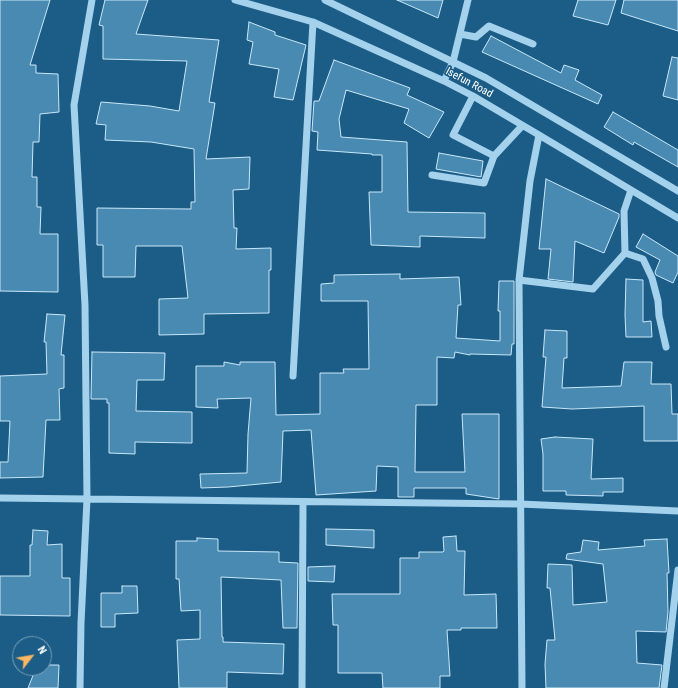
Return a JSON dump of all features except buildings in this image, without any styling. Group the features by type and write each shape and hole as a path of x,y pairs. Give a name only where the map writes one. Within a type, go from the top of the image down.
{"street":[{"path":"80,688 81,623 87,499 85,305 74,105 92,0"},
{"name":"Isefun Road","path":"235,0 313,22 444,81 540,135 678,218"},
{"name":"Isefun Road","path":"325,0 486,78 678,191"},
{"path":"444,81 453,62 468,0"},
{"path":"293,376 313,22"},
{"path":"460,34 476,37 489,26 532,44"},
{"path":"473,96 453,135 494,156"},
{"path":"432,175 484,183 494,156 522,126"},
{"path":"522,688 520,280 530,181 540,135"},
{"path":"520,280 593,289 625,252 624,211 631,190"},
{"path":"625,252 643,259 652,278 666,348"},
{"path":"0,498 303,503 520,504 678,511"},
{"path":"302,688 303,503"},
{"path":"664,688 678,570"}]}
